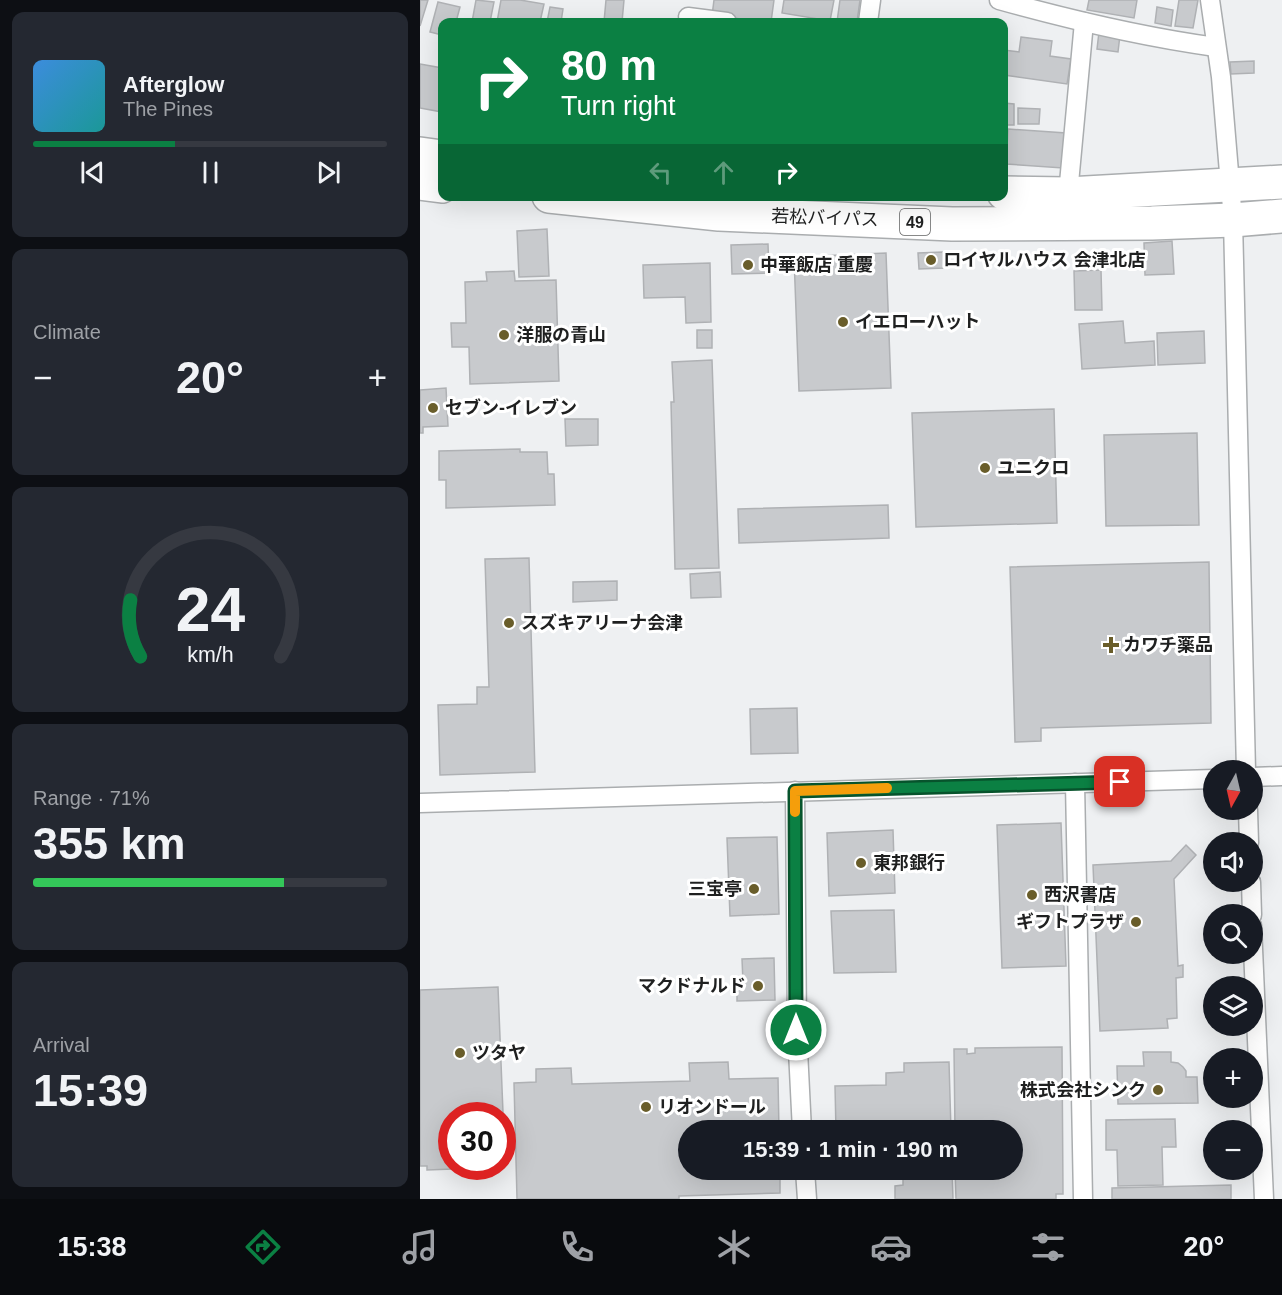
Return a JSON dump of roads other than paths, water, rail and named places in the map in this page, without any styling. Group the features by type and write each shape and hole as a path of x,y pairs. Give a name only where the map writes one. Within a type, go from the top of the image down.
{"highway":[{"path":"420,154 438,156"},
{"path":"1008,193 1068,194 1282,182"},
{"path":"420,183 438,185"},
{"name":"若松バイパス","path":"646,201 685,203 719,214 952,224 1233,220 1282,216"}],"street":[{"path":"869,18 871,0"},
{"path":"999,0 1148,36 1216,47"},
{"path":"1209,0 1221,77 1233,220 1246,760"},
{"path":"688,13 709,18"},
{"path":"1068,194 1084,22"},
{"path":"1263,777 1282,776"},
{"path":"420,803 1203,779"},
{"path":"1075,783 1083,1199"},
{"path":"795,791 796,1030 801,1120"},
{"path":"1254,964 1264,1199"},
{"path":"806,1180 807,1199"}],"place":[{"name":"ロイヤルハウス 会津北店","path":"931,260"},
{"name":"中華飯店 重慶","path":"748,265"},
{"name":"イエローハット","path":"843,322"},
{"name":"洋服の青山","path":"504,335"},
{"name":"セブン-イレブン","path":"433,408"},
{"name":"ユニクロ","path":"985,468"},
{"name":"スズキアリーナ会津","path":"509,623"},
{"name":"カワチ薬品","path":"1111,645"},
{"name":"東邦銀行","path":"861,863"},
{"name":"三宝亭","path":"754,889"},
{"name":"西沢書店","path":"1032,895"},
{"name":"ギフトプラザ","path":"1136,922"},
{"name":"マクドナルド","path":"758,986"},
{"name":"ツタヤ","path":"460,1053"},
{"name":"株式会社シンク","path":"1158,1090"},
{"name":"リオンドール","path":"646,1107"}]}
